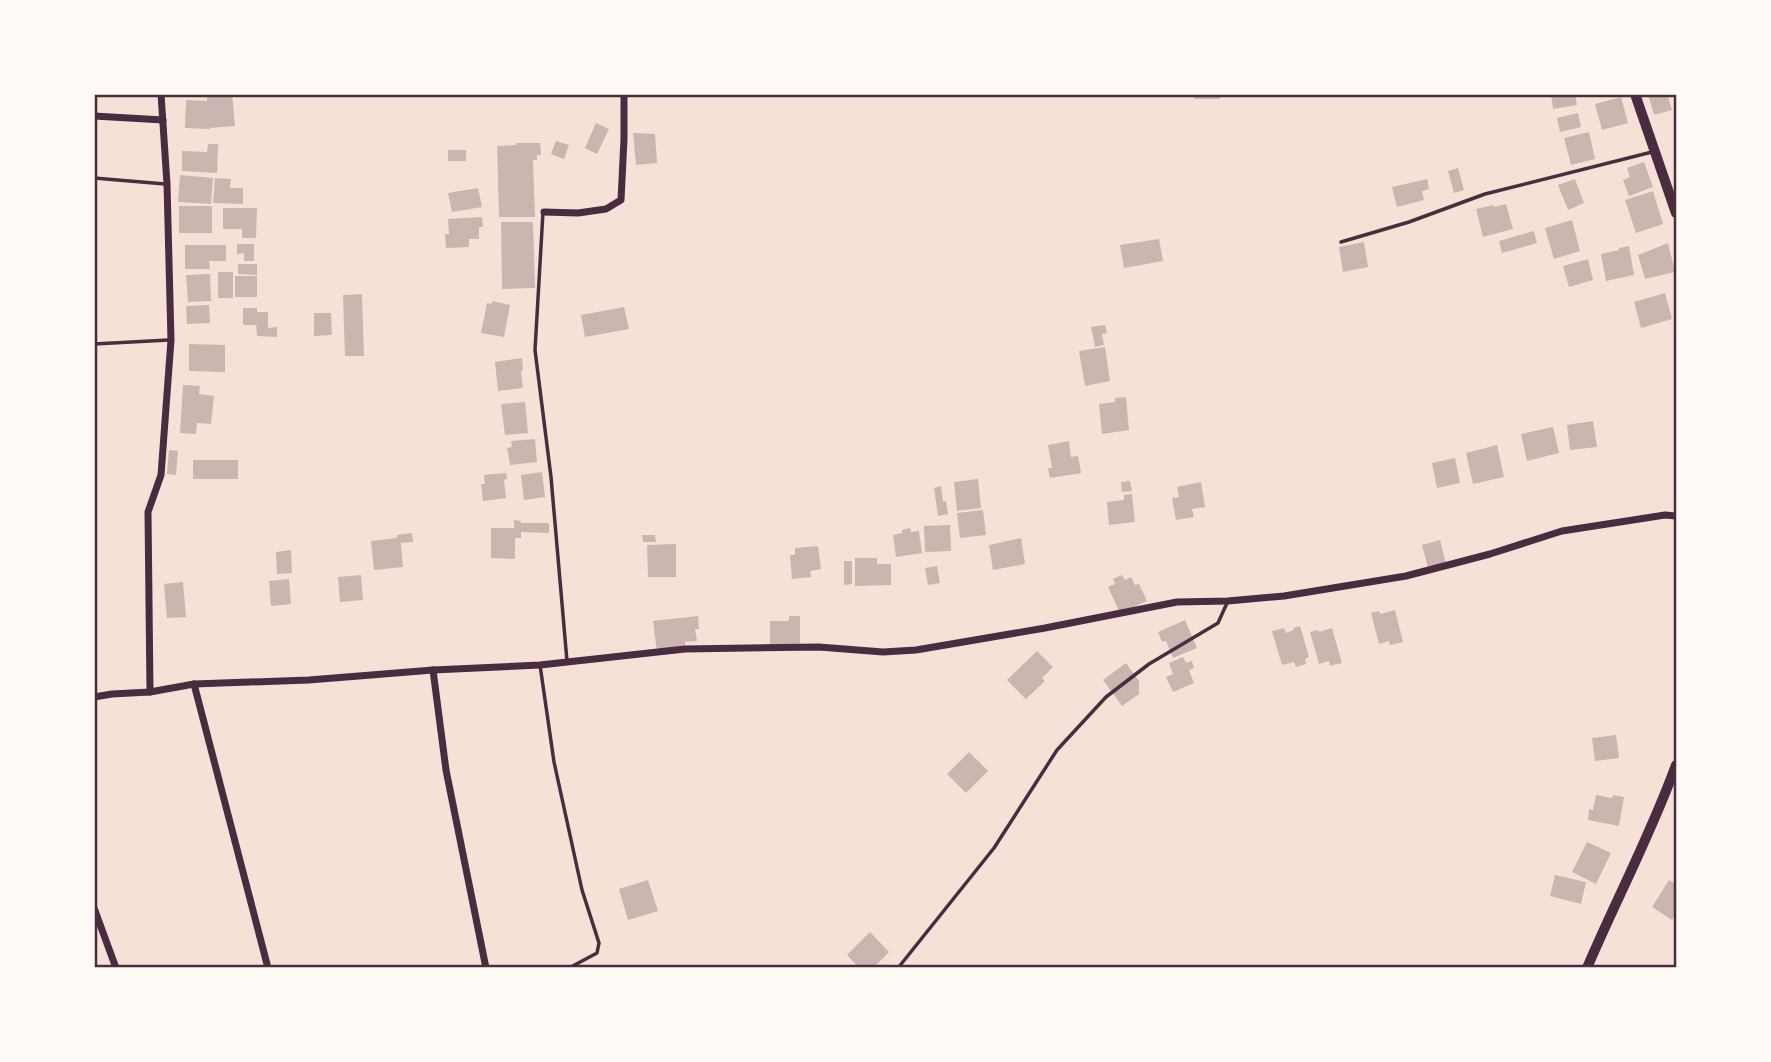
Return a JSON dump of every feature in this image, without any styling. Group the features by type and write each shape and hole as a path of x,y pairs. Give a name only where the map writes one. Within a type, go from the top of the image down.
{"street":[{"path":"150,692 148,512 161,475 171,340 167,184 161,94"},
{"path":"544,212 578,213 606,209 621,200 624,94"},
{"path":"1635,94 1676,213"},
{"path":"94,116 163,120"},
{"path":"94,697 150,692 194,684 309,680 540,665 685,649 819,647 883,652 916,650 1177,602 1284,596 1406,576 1490,554 1562,531 1665,515 1676,516"},
{"path":"433,670 446,771 486,968"},
{"path":"194,684 268,968"},
{"path":"1587,968 1661,808 1676,765"},
{"path":"94,908 116,968"}],"lane":[{"path":"1341,242 1409,222 1485,194 1655,151"},
{"path":"94,178 167,184"},
{"path":"544,212 535,350 551,477 568,663"},
{"path":"94,344 171,340"},
{"path":"898,968 994,848 1057,750 1073,732 1106,696 1149,664 1218,624 1228,601"},
{"path":"540,665 554,762 582,890 599,943 597,953 569,968"}],"building":[{"path":"207,94 232,94 235,126 185,128 186,100 207,101"},
{"path":"1194,94 1220,94 1220,99 1194,99"},
{"path":"1551,94 1575,94 1577,105 1553,109"},
{"path":"1648,94 1667,94 1672,110 1654,115"},
{"path":"1621,97 1628,123 1602,130 1595,104"},
{"path":"1578,113 1581,127 1560,132 1557,118"},
{"path":"596,123 609,129 597,154 585,148"},
{"path":"1589,132 1595,159 1571,165 1564,138"},
{"path":"633,133 655,134 657,163 636,165"},
{"path":"556,141 569,145 564,159 551,154"},
{"path":"540,143 541,155 537,155 537,160 533,160 535,217 499,217 497,146"},
{"path":"208,144 218,144 217,173 182,171 182,151 207,152"},
{"path":"448,150 466,150 466,161 448,161"},
{"path":"1644,162 1653,187 1629,196 1623,180 1630,177 1627,168"},
{"path":"1458,168 1464,190 1454,193 1448,171"},
{"path":"180,175 213,178 211,204 178,202"},
{"path":"215,178 231,179 230,188 243,188 243,204 213,203"},
{"path":"1427,179 1429,189 1422,191 1424,200 1397,207 1392,187"},
{"path":"1575,179 1584,203 1568,210 1558,185"},
{"path":"478,188 482,207 452,212 448,193"},
{"path":"1653,191 1663,224 1636,233 1625,200"},
{"path":"1506,204 1513,229 1483,237 1476,209"},
{"path":"179,206 212,206 212,233 179,233"},
{"path":"223,208 257,208 256,238 242,238 242,229 223,229"},
{"path":"482,217 483,227 479,227 479,239 469,239 469,247 446,248 448,219"},
{"path":"1572,220 1580,251 1554,259 1545,228"},
{"path":"501,222 533,222 535,288 502,289"},
{"path":"1534,231 1537,243 1502,253 1499,241"},
{"path":"1159,239 1163,261 1124,268 1120,245"},
{"path":"1364,242 1368,267 1343,272 1339,247"},
{"path":"1668,243 1675,272 1645,279 1638,255"},
{"path":"237,244 254,244 254,261 244,261 244,253 237,254"},
{"path":"185,245 226,245 226,261 209,261 210,269 185,269"},
{"path":"1629,246 1634,275 1606,281 1601,254"},
{"path":"1588,259 1593,280 1569,287 1563,266"},
{"path":"238,264 257,264 257,275 238,274"},
{"path":"218,272 233,272 233,298 218,298"},
{"path":"210,274 211,301 188,302 186,275"},
{"path":"235,276 257,276 257,297 235,297"},
{"path":"1665,293 1672,319 1641,328 1634,302"},
{"path":"362,294 364,356 345,356 343,295"},
{"path":"492,301 510,305 504,337 481,333 487,303 492,304"},
{"path":"209,305 210,323 187,324 186,306"},
{"path":"624,307 629,329 585,337 581,315"},
{"path":"243,308 257,308 257,312 268,312 268,328 277,327 277,337 257,336 256,325 243,325"},
{"path":"314,313 331,313 332,335 314,336"},
{"path":"1105,325 1107,333 1102,334 1104,345 1095,347 1091,327"},
{"path":"189,344 225,345 225,372 189,371"},
{"path":"1105,347 1110,381 1085,386 1079,351"},
{"path":"522,358 523,388 498,391 495,362"},
{"path":"183,385 200,386 199,394 214,396 211,424 197,423 196,434 180,433"},
{"path":"1126,397 1129,430 1102,434 1099,404"},
{"path":"525,402 528,433 505,435 501,404"},
{"path":"1593,421 1597,447 1570,450 1567,425"},
{"path":"1553,427 1559,453 1527,461 1521,434"},
{"path":"535,439 537,462 510,465 507,448 512,447 511,441"},
{"path":"1069,441 1071,457 1078,456 1081,473 1050,478 1048,468 1052,468 1048,445"},
{"path":"1497,445 1504,477 1473,484 1466,453"},
{"path":"169,450 178,451 176,475 167,474"},
{"path":"1455,458 1460,483 1437,488 1432,463"},
{"path":"193,460 238,460 238,479 193,479"},
{"path":"542,472 545,497 524,500 521,475"},
{"path":"506,473 506,498 483,501 481,484 485,484 484,475"},
{"path":"978,479 981,508 957,511 954,482"},
{"path":"1130,481 1132,491 1122,492 1121,482"},
{"path":"1201,482 1205,507 1192,509 1194,517 1176,520 1172,498 1179,497 1177,487"},
{"path":"941,486 948,514 938,516 934,488"},
{"path":"1132,494 1135,522 1109,525 1107,502 1124,500 1124,495"},
{"path":"983,510 986,535 960,538 957,513"},
{"path":"514,520 521,523 549,523 549,533 521,532 521,538 515,538 515,559 491,558 491,528 514,528"},
{"path":"950,525 951,551 925,552 924,526"},
{"path":"910,528 911,532 919,531 922,553 896,557 893,535"},
{"path":"412,533 413,542 401,543 403,567 374,570 371,541"},
{"path":"642,535 655,535 656,542 643,542"},
{"path":"1021,538 1025,564 993,570 989,545"},
{"path":"1440,540 1446,564 1428,568 1422,545"},
{"path":"676,544 676,577 648,577 647,545"},
{"path":"818,546 821,569 810,571 811,577 792,579 790,555 795,555 795,548"},
{"path":"291,550 292,573 277,574 276,552"},
{"path":"855,558 877,558 877,564 891,564 891,585 855,586"},
{"path":"844,561 852,561 852,584 844,585"},
{"path":"937,566 940,583 928,585 925,568"},
{"path":"361,575 363,600 340,602 338,577"},
{"path":"1122,575 1125,580 1131,577 1135,585 1139,584 1147,601 1120,613 1108,587 1115,584 1113,579"},
{"path":"289,579 291,604 271,606 269,581"},
{"path":"183,582 186,617 167,618 164,584"},
{"path":"1395,610 1403,642 1390,645 1389,641 1379,644 1371,613 1379,611 1380,614"},
{"path":"698,616 699,629 695,629 697,641 685,642 685,649 657,652 653,621"},
{"path":"789,616 800,616 800,649 770,648 770,621 789,621"},
{"path":"1185,620 1197,648 1173,658 1166,641 1162,642 1158,632"},
{"path":"1300,626 1309,657 1305,659 1306,664 1296,667 1294,662 1282,665 1272,631 1284,628 1286,633"},
{"path":"1332,628 1342,663 1330,666 1329,661 1319,664 1310,632"},
{"path":"1037,651 1053,667 1042,678 1045,681 1026,699 1007,680"},
{"path":"1183,657 1186,663 1192,661 1194,668 1189,670 1194,683 1173,692 1166,677 1173,674 1169,663"},
{"path":"1126,663 1139,681 1139,694 1122,706 1103,680"},
{"path":"1616,735 1619,758 1595,761 1592,738"},
{"path":"969,752 988,771 966,793 947,774"},
{"path":"1596,795 1624,797 1619,826 1588,820 1589,809 1593,810"},
{"path":"1587,842 1611,853 1596,884 1572,872"},
{"path":"1555,875 1586,882 1581,904 1550,896"},
{"path":"648,880 658,911 628,920 619,889"},
{"path":"1669,880 1676,884 1676,913 1672,920 1652,907"},
{"path":"870,932 889,952 873,968 859,968 847,955"}]}
